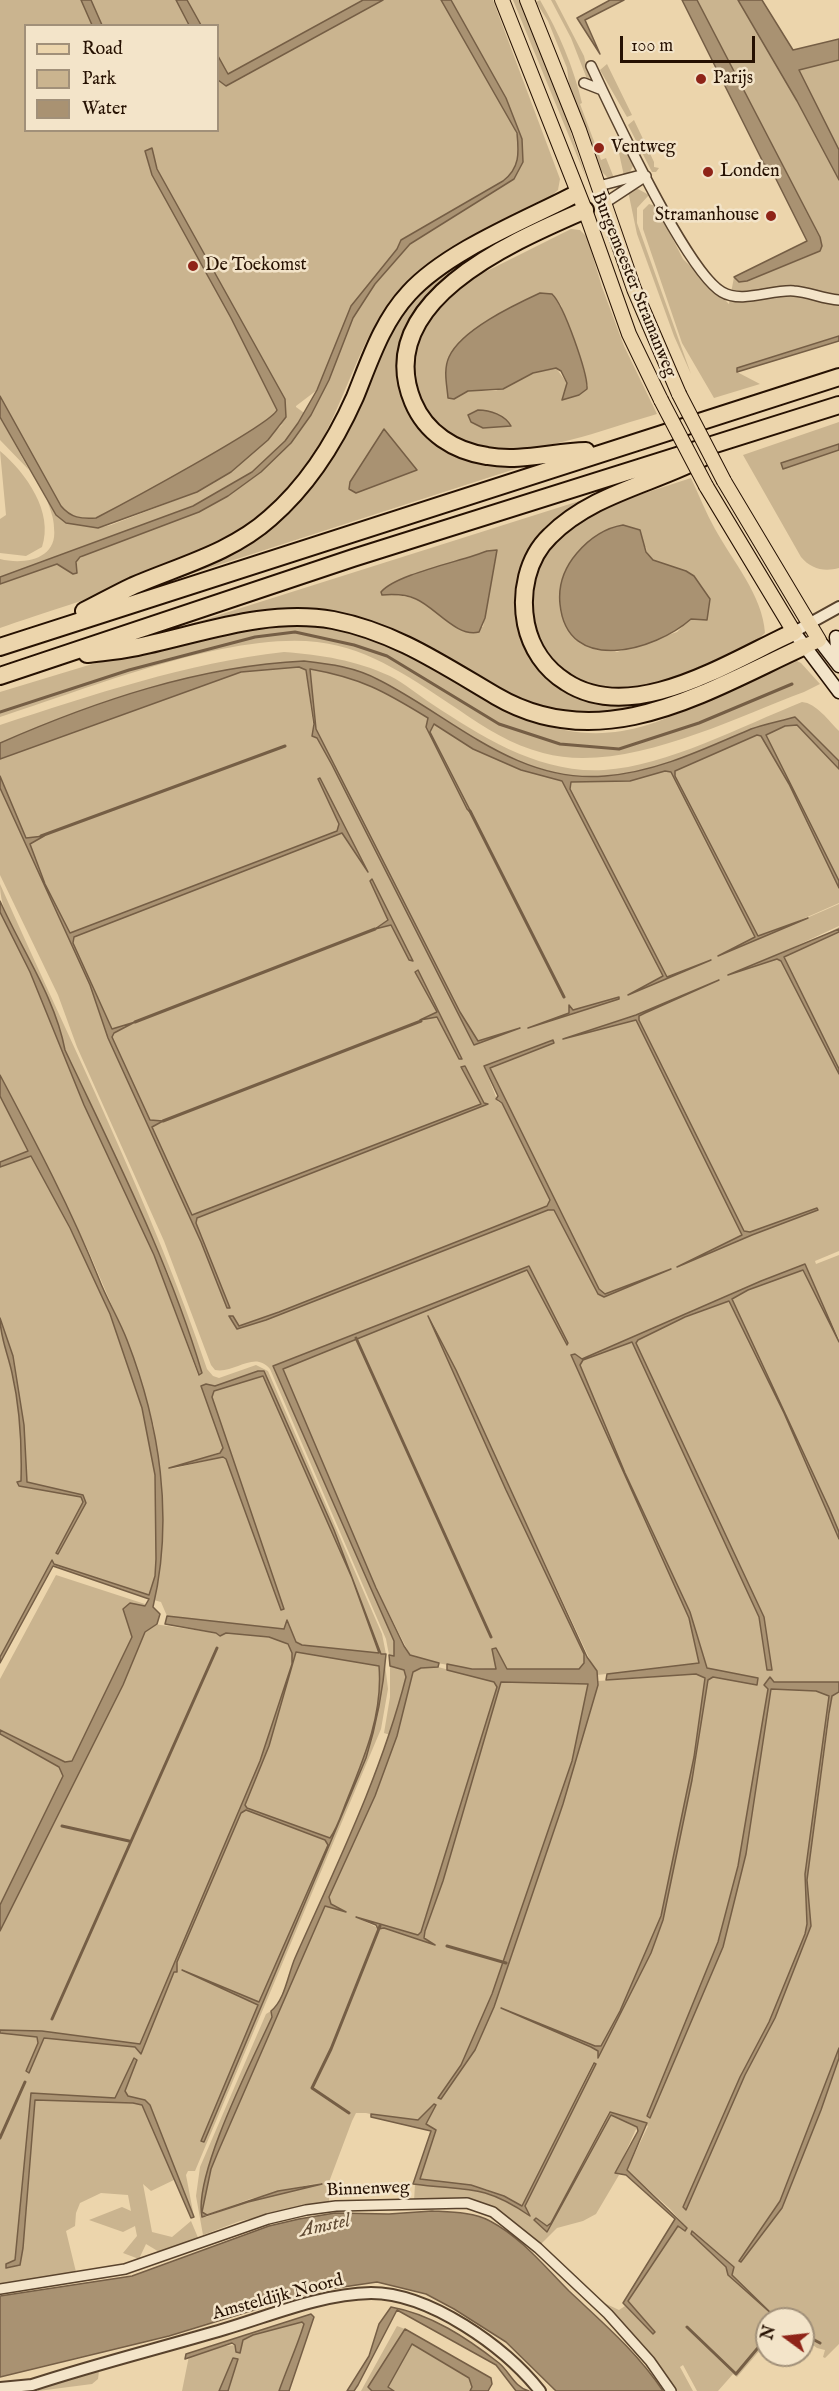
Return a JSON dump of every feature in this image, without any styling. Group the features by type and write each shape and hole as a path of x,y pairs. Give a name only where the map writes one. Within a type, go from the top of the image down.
{"highway":[{"path":"38,634 131,587 231,546 269,519 290,499 327,450 354,398 388,322 409,293 444,264 576,194"},
{"path":"585,210 485,260 444,290 426,309 411,334 407,353 406,379 415,407 428,426 445,441 471,453 501,458 605,450"},
{"path":"0,647 839,376"},
{"path":"0,676 352,558 839,405"},
{"path":"749,433 678,471 596,502 560,527 536,554 530,566 523,612 528,634 536,652 558,677 589,694 622,699 660,692 794,632"},
{"path":"51,658 132,648 252,621 294,617 331,620 380,633 428,654 498,697 524,710 572,721 600,721 629,718 675,705 811,643"}],"main road":[{"name":"Burgemeester Stramanweg","path":"502,0 535,80 576,194 585,210 629,334 661,400 706,486 794,632 839,666"},
{"name":"Burgemeester Stramanweg","path":"527,0 599,186 634,288 679,394 724,481 809,624 811,643 839,692"},
{"path":"576,194 599,186"},
{"path":"585,210 605,203"},
{"path":"838,636 839,666"}],"street":[{"path":"591,66 646,176 695,261 721,292 734,296 795,291 839,300"},
{"path":"584,83 602,90"},
{"name":"Burgemeester Stramanweg","path":"599,186 637,176 646,176"},
{"name":"Burgemeester Stramanweg","path":"605,203 646,176"},
{"path":"794,632 839,608"},
{"path":"811,643 838,636"},
{"name":"Binnenweg","path":"0,2289 125,2269 268,2219 306,2210 466,2203 494,2212 546,2256 609,2314 650,2361 671,2391"},
{"name":"Amsteldijk Noord","path":"0,2388 32,2385 316,2302 372,2293 396,2297 426,2307 471,2330 529,2377 540,2391"}],"green space":[{"name":"De Toekomst","path":"0,0 447,0 512,119 516,133 522,139 506,98 451,0 493,0 560,179 558,190 548,199 422,274 392,302 378,320 366,342 329,426 308,465 279,500 252,523 185,561 147,577 0,628 0,559 19,561 37,558 50,547 54,539 54,524 47,500 62,518 71,523 84,526 70,522 0,409","holes":["321,387 307,415 296,407 296,406","283,424 231,472 197,492 111,525 98,528 84,526","85,547 86,554 78,560 71,573 59,557"]},
{"path":"513,0 520,0 556,89 587,180"},
{"path":"540,0 570,63 582,103 580,104 601,160 606,158 614,178 607,177 600,170 569,84 567,68 548,21 536,2"},
{"path":"551,0 555,0 584,56 590,80 587,79 571,38"},
{"path":"697,0 738,0 797,101 839,180 839,336 737,368 737,372 760,384 714,398 682,343 643,229 643,210 649,204 656,206 683,259 729,304 734,277 747,281 814,254 822,246 820,236"},
{"path":"839,60 839,150 799,70"},
{"path":"607,64 632,115 627,117 600,70"},
{"path":"634,120 654,162 654,167 659,168 656,172 652,172 628,125"},
{"path":"627,150 633,166 629,174 624,176 619,153"},
{"path":"638,189 649,195 637,208 637,223 691,374 674,336 637,234 628,191"},
{"path":"571,229 580,230 587,237 602,287 624,346 657,414 574,439 531,448 510,450 479,448 449,435 432,421 421,403 416,386 415,353 426,322 447,295 461,284","holes":["540,293 553,294 561,305 588,386 562,399 567,383 556,368 533,373 496,391 468,391 454,348 479,326"]},
{"path":"466,258 402,349 433,437 546,459 144,589 298,499 389,326 421,287"},
{"path":"0,417 29,470 0,440"},
{"path":"839,422 839,568 828,570 813,567 801,557 743,455"},
{"path":"0,451 28,482 41,507 45,534 42,547 26,556 0,553 0,519 6,515"},
{"path":"691,478 715,529 753,592 763,619 765,633 750,646 687,676 631,692 589,689 548,663 531,625 534,568 561,531 593,510","holes":["646,547 648,554 658,563 692,575 709,599 677,632 617,652 597,650 573,636 561,613 559,595"]},
{"path":"592,497 551,524 540,535 527,555 519,578 516,602 519,626 527,649 539,670 556,686 588,700 630,702 661,700 639,708 595,716 544,711 338,616 143,639","holes":["497,550 483,627 434,605 408,597 383,595 385,588 447,564"]},
{"path":"300,619 382,639 420,657 501,706 529,719 558,728 589,733 622,731 645,726 688,709 751,677 795,660 801,663 820,684 675,741 641,751 607,757 574,758 543,753 510,741 392,667 356,651 317,642 281,641 241,646 157,665 0,717 0,692 122,655"},
{"path":"284,652 338,659 377,670 400,682 471,729 513,751 535,760 580,770 604,770 653,761 704,744 802,702 807,703 822,713 839,731 839,903 719,956 839,904 839,926 766,960 777,959 784,963 839,1074 839,1251 815,1261 816,1264 839,1255 839,1339 805,1265 761,1281 672,1320 676,1321 729,1301 784,1413 839,1539 839,1682 774,1682 770,1677 767,1688 816,1691 829,1696 805,1874 807,1924 769,2022 740,2077 683,2207 686,2209 745,2075 775,2018 811,1926 807,1880 832,1696 839,1692 839,2048 780,2201 741,2262 782,2208 839,2058 839,2344 825,2358 823,2357 825,2350 815,2347 815,2307 755,2307 755,2356 737,2377 733,2374 718,2391 697,2391 683,2365 680,2367 693,2391 675,2391 644,2346 600,2301 619,2310 625,2306 653,2334 654,2332 627,2302 679,2225 687,2228 670,2209 627,2170 648,2126 640,2120 634,2122 609,2112 551,2223 547,2226 536,2218 534,2220 547,2231 611,2115 637,2127 616,2173 619,2175 596,2214 583,2221 557,2228 539,2246 510,2219 496,2210 414,2201 415,2184 433,2133 427,2127 366,2113 356,2113 352,2121 329,2182 329,2203 240,2221 203,2235 196,2196 200,2167 266,2014 271,2011 272,2017 211,2161 202,2212 211,2169 280,2009 277,2006 385,1753 390,1735 384,1733 390,1697 390,1666 438,1667 494,1682 497,1687 421,1932 418,1935 356,1917 380,1929 435,1945 424,1938 425,1931 443,1881 501,1682 589,1684 575,1750 559,1803 492,1994 456,2079 494,2007 563,1804 598,1681 696,1674 704,1678 697,1644 699,1664 597,1675 430,1317 506,1490 584,1654 584,1663 579,1669 507,1669 492,1649 496,1669 485,1669 441,1664 410,1655 376,1588 283,1369 286,1366 275,1370 394,1641 394,1656 389,1655 386,1639 270,1369 257,1362 222,1370 215,1370 211,1365 164,1241 77,1047 58,995 0,875 0,725 140,681 212,664","holes":["299,667 365,678 432,720 426,725 428,718 381,689 341,675 309,669 316,729 335,766 332,765 314,732 306,670","330,805 347,838 342,833 88,929 338,831 339,824","553,1041 489,1068 536,1166 502,1103 498,1102 484,1066","269,1187 197,1218 196,1223 229,1308 192,1216","603,1425 690,1612 694,1633 689,1618","593,2063 596,2064 525,2206 530,2216 502,2200 476,2191 416,2184 423,2182 486,2189 522,2206","321,2182 239,2204 206,2217 203,2212 207,2215 250,2199"]},
{"path":"0,884 136,1185 207,1369 213,1376 219,1378 256,1365 268,1371 382,1634 386,1654 302,1645 296,1642 287,1621 285,1629 167,1616 161,1602 150,1599 149,1595 53,1564 0,1659 0,1166 31,1156 86,1262 119,1336 132,1374 153,1459 159,1511 154,1426 127,1341 89,1252 0,1075 0,912 30,972 84,1105 154,1255 198,1375 202,1373 168,1273 65,1050 53,1011 8,918","holes":["258,1371 259,1375 214,1391 212,1397 227,1459 223,1457 171,1469 220,1452 223,1448 206,1384 215,1386"]},
{"path":"839,927 839,1069 784,957"},
{"path":"0,1096 28,1152 0,1163"},
{"path":"803,1270 839,1342 839,1532 732,1299 748,1290"},
{"path":"56,1575 145,1604 145,1606 130,1603 128,1617 132,1637 110,1682 123,1685 145,1632 154,1624 216,1633 220,1636 225,1633 269,1637 283,1641 296,1652 385,1664 388,1689 381,1729 195,2171 188,2171 186,2175 194,2217 150,2105 145,2100 128,2096 125,2091 137,2060 115,2098 31,2093 15,2260 10,2263 20,2265 23,2248 35,2100 142,2105 176,2179 151,2191 143,2184 152,2232 172,2237 191,2221 199,2240 161,2253 146,2244 139,2259 123,2253 137,2236 135,2226 123,2232 89,2220 122,2207 131,2211 128,2195 101,2193 80,2203 75,2226 66,2231 76,2272 0,2286 0,1929 51,1824 41,1822 0,1905 0,1679","holes":["331,1842 204,2142 258,2005"]},
{"path":"302,2322 304,2324 301,2333 279,2391 228,2391 238,2360 233,2358 219,2391 182,2391 189,2356 216,2347 235,2345 253,2335"},
{"path":"397,2326 405,2329 369,2387 372,2391 361,2391"},
{"path":"412,2344 469,2378 472,2387 470,2391 394,2391 388,2387"},
{"path":"99,2371 98,2379 92,2384 38,2391 38,2385"}],"water":[{"path":"81,0 91,0 102,24 92,24"},
{"path":"176,0 187,0 200,24 188,24"},
{"path":"363,0 383,0 226,86 219,81 219,58 228,74"},
{"path":"441,0 451,0 506,98 522,139 523,162 514,179 410,244 375,284 353,318 329,380 311,415 291,443 261,472 228,496 199,512 80,557 76,562 77,573 73,574 57,564 0,584 0,577 193,506 252,472 285,441 298,423 317,390 351,306 397,249 401,240 503,181 513,171 518,154 517,133"},
{"path":"610,0 624,0 585,20 600,54 577,18"},
{"path":"682,0 697,0 820,237 822,246 820,251 747,281 739,282 734,277 807,241 770,167 764,164"},
{"path":"738,0 762,0 793,50 839,39 839,60 799,70 839,150 839,180 797,101"},
{"path":"152,148 157,169 285,399 286,417 268,440 231,472 197,492 98,528 66,523 56,515 0,417 0,396 61,506 77,517 86,518 96,518 194,464 250,431 277,410 231,318 152,175 145,151"},
{"path":"540,293 552,294 563,311 580,355 587,389 579,395 562,400 567,383 561,371 556,368 533,373 503,389 468,391 454,399 448,398 446,367 455,347 489,319"},
{"path":"839,336 839,341 737,372 737,368"},
{"path":"478,410 497,414 511,426 483,428 471,422 468,415"},
{"path":"384,429 417,470 356,493 349,489 350,482"},
{"path":"839,444 839,450 783,469 781,463"},
{"path":"623,525 640,530 646,552 653,560 694,576 710,599 707,620 691,619 656,640 636,647 615,650 595,649 578,641 566,627 560,604 561,583 569,564 587,543 604,531"},
{"path":"497,550 485,618 479,632 471,633 454,626 412,597 382,595 381,592 389,585 401,579 487,551"},
{"path":"304,661 361,672 406,695 513,759 573,776 624,774 662,765 751,729 795,717 839,761 839,769 797,725 785,726 766,735 839,881 839,888 789,784 761,736 757,735 675,771 675,776 758,936 808,918 718,956 755,937 671,772 665,771 630,781 571,782 570,789 667,977 711,960 628,995 663,976 562,781 521,770 473,749 434,724 430,732 472,814 467,809 426,727 428,718 398,700 358,681 310,669 316,729 460,1012 478,1041 520,1028 474,1045 332,765 317,738 312,736 314,724 306,670 299,667 241,672 0,759 0,743 111,700 187,678 226,670"},
{"path":"0,776 26,838 44,836 30,844 45,884 70,933 337,831 339,824 318,779 320,778 368,872 342,833 74,937 73,943 112,1029 135,1022 114,1033 112,1037 150,1120 163,1121 152,1127 192,1215 481,1104 461,1067 465,1066 484,1103 488,1104 197,1218 196,1223 230,1308 227,1308 201,1242 108,1038 90,985 0,788"},
{"path":"372,879 413,961 409,960 391,925 375,929 388,920 370,881"},
{"path":"0,901 46,992 65,1050 122,1169 174,1290 202,1373 199,1375 154,1255 84,1105 30,972 0,912"},
{"path":"839,929 839,932 784,957 839,1069 839,1074 781,961 777,959 728,975"},
{"path":"418,970 462,1059 459,1059 437,1017 420,1020 437,1012 415,972"},
{"path":"719,980 639,1016 639,1020 744,1231 750,1232 817,1208 818,1210 677,1267 742,1235 636,1020 563,1039 636,1015"},
{"path":"619,997 619,999 528,1028 569,1013 569,1005 573,1010"},
{"path":"553,1040 554,1043 490,1068 599,1289 605,1294 671,1269 604,1297 598,1294 554,1210 548,1210 266,1320 237,1329 229,1316 233,1316 239,1326 547,1206 550,1200 502,1103 496,1099 498,1096 484,1066"},
{"path":"0,1075 65,1201 127,1340 148,1405 155,1438 163,1506 159,1573 153,1607 160,1614 157,1624 145,1632 123,1685 0,1931 0,1905 63,1776 59,1767 0,1734 0,1730 65,1762 72,1761 132,1637 123,1609 130,1603 145,1606 149,1599 53,1566 0,1663 0,1657 52,1560 54,1564 149,1595 155,1576 156,1559 155,1475 142,1408 110,1314 70,1228 31,1156 0,1167 0,1162 28,1151 0,1096"},
{"path":"805,1264 839,1342 803,1270 748,1290 732,1299 829,1508 839,1532 839,1539 784,1413 729,1301 685,1317 636,1343 764,1617 772,1670 767,1670 759,1617 632,1342 583,1360 580,1365 625,1473 690,1612 707,1668 758,1678 757,1685 713,1677 708,1680 692,1780 663,1920 651,1953 598,2058 598,2051 591,2047 501,2008 595,2046 601,2046 620,2011 661,1916 694,1757 705,1678 696,1674 606,1680 607,1674 699,1663 689,1618 571,1355 575,1354 582,1359"},
{"path":"529,1266 567,1345 527,1270 283,1369 376,1588 404,1646 410,1655 439,1663 438,1667 421,1668 413,1672 397,1736 375,1796 329,1897 331,1904 346,1912 325,1906 211,2169 202,2212 206,2174 226,2117 272,2017 271,2011 283,1994 295,1958 342,1854 384,1749 406,1677 404,1670 390,1666 389,1655 394,1656 394,1641 273,1366"},
{"path":"428,1316 456,1370 587,1657 597,1671 598,1685 563,1804 494,2007 475,2050 441,2099 438,2098 461,2065 492,1994 572,1761 588,1684 501,1682 443,1881 425,1931 424,1938 435,1945 384,1928 378,1929 376,1925 356,1917 418,1935 421,1932 497,1687 494,1682 447,1670 447,1664 472,1669 496,1669 492,1649 496,1648 507,1669 579,1669 584,1663 584,1654 506,1490"},
{"path":"0,1318 13,1356 24,1425 27,1482 83,1495 86,1503 58,1554 56,1553 83,1502 81,1497 19,1486 17,1482 21,1481 19,1413"},
{"path":"264,1371 334,1530 381,1654 386,1654 379,1707 366,1758 204,2142 201,2141 258,2005 182,1970 259,2002 328,1845 325,1840 246,1810 241,1813 177,1962 177,1972 174,1972 141,2054 135,2047 44,2038 29,2073 26,2071 38,2043 37,2037 0,2033 0,2030 42,2031 140,2044 260,1761 292,1664 292,1653 288,1644 269,1637 226,1633 220,1636 216,1633 165,1624 167,1616 284,1629 287,1620 296,1642 302,1645 379,1653 352,1578 263,1376 214,1391 212,1397 284,1609 281,1610 226,1459 223,1457 169,1468 220,1453 223,1448 201,1386 206,1384 215,1386","holes":["296,1652 379,1666 378,1701 371,1734 340,1819 330,1838 247,1808 245,1805 269,1746"]},
{"path":"770,1677 774,1682 839,1682 839,1692 832,1696 829,1713 807,1880 811,1926 775,2018 745,2075 686,2210 683,2207 740,2077 769,2022 807,1924 805,1874 829,1696 816,1691 771,1689 746,1854 723,1947 650,2118 647,2116 718,1942 738,1866 768,1689 764,1685"},
{"path":"839,2048 839,2058 821,2110 782,2208 741,2262 739,2261 780,2201"},
{"path":"134,2058 137,2060 125,2091 128,2096 145,2100 150,2105 194,2217 191,2218 142,2105 35,2100 23,2248 20,2265 6,2268 6,2264 15,2260 31,2093 115,2098"},
{"path":"594,2063 596,2064 525,2206 530,2216 513,2205 486,2193 413,2184 431,2131 371,2117 371,2114 418,2120 434,2104 436,2105 426,2124 436,2130 420,2179 471,2185 504,2196 522,2206"},
{"path":"610,2112 647,2123 627,2170 687,2228 685,2231 678,2226 628,2301 655,2332 653,2334 623,2303 675,2219 626,2175 615,2173 638,2131 637,2127 611,2115 547,2232 534,2220 536,2218 547,2226 551,2223"},
{"path":"322,2184 248,2202 202,2217 202,2212 207,2215 278,2191"},
{"name":"Amstel","path":"432,2211 477,2216 502,2228 532,2253 619,2338 663,2391 556,2391 506,2342 454,2309 426,2294 377,2282 316,2291 169,2336 0,2377 0,2296 132,2276 269,2226 299,2219 335,2213 389,2214"},
{"path":"692,2231 734,2267 732,2275 765,2307 728,2275 726,2267 691,2234"},
{"path":"391,2307 420,2315 448,2328 499,2363 516,2383 529,2391 516,2391 496,2365 397,2310 358,2385 354,2391 347,2391 369,2356 379,2324"},
{"path":"311,2314 314,2317 289,2391 279,2391 304,2324 302,2322 253,2335 243,2340 240,2353 236,2352 235,2345 232,2343 185,2359 186,2354"},
{"path":"405,2329 491,2378 492,2384 488,2391 470,2391 472,2387 469,2378 412,2344 388,2387 394,2391 372,2391 368,2387"},
{"path":"233,2358 238,2359 228,2391 219,2391"}],"waterway":[{"path":"0,712 129,670 255,637 295,632 354,645 387,656 499,724 560,744 619,749 699,723 792,684"},
{"path":"41,836 285,746"},
{"path":"470,811 564,997"},
{"path":"135,1022 375,929"},
{"path":"163,1121 421,1021"},
{"path":"356,1338 491,1637"},
{"path":"52,2019 217,1648"},
{"path":"62,1826 129,1841"},
{"path":"349,2113 312,2088 331,2049 380,1926"},
{"path":"447,1946 506,1963"},
{"path":"0,2138 25,2082"},
{"path":"687,2327 736,2374"},
{"path":"815,2340 820,2343"},
{"path":"736,2374 755,2351"}],"place":[{"name":"Parijs","path":"701,79"},
{"name":"Ventweg","path":"599,148"},
{"name":"Londen","path":"708,172"},
{"name":"Stramanhouse","path":"771,216"},
{"name":"De Toekomst","path":"193,266"}]}
